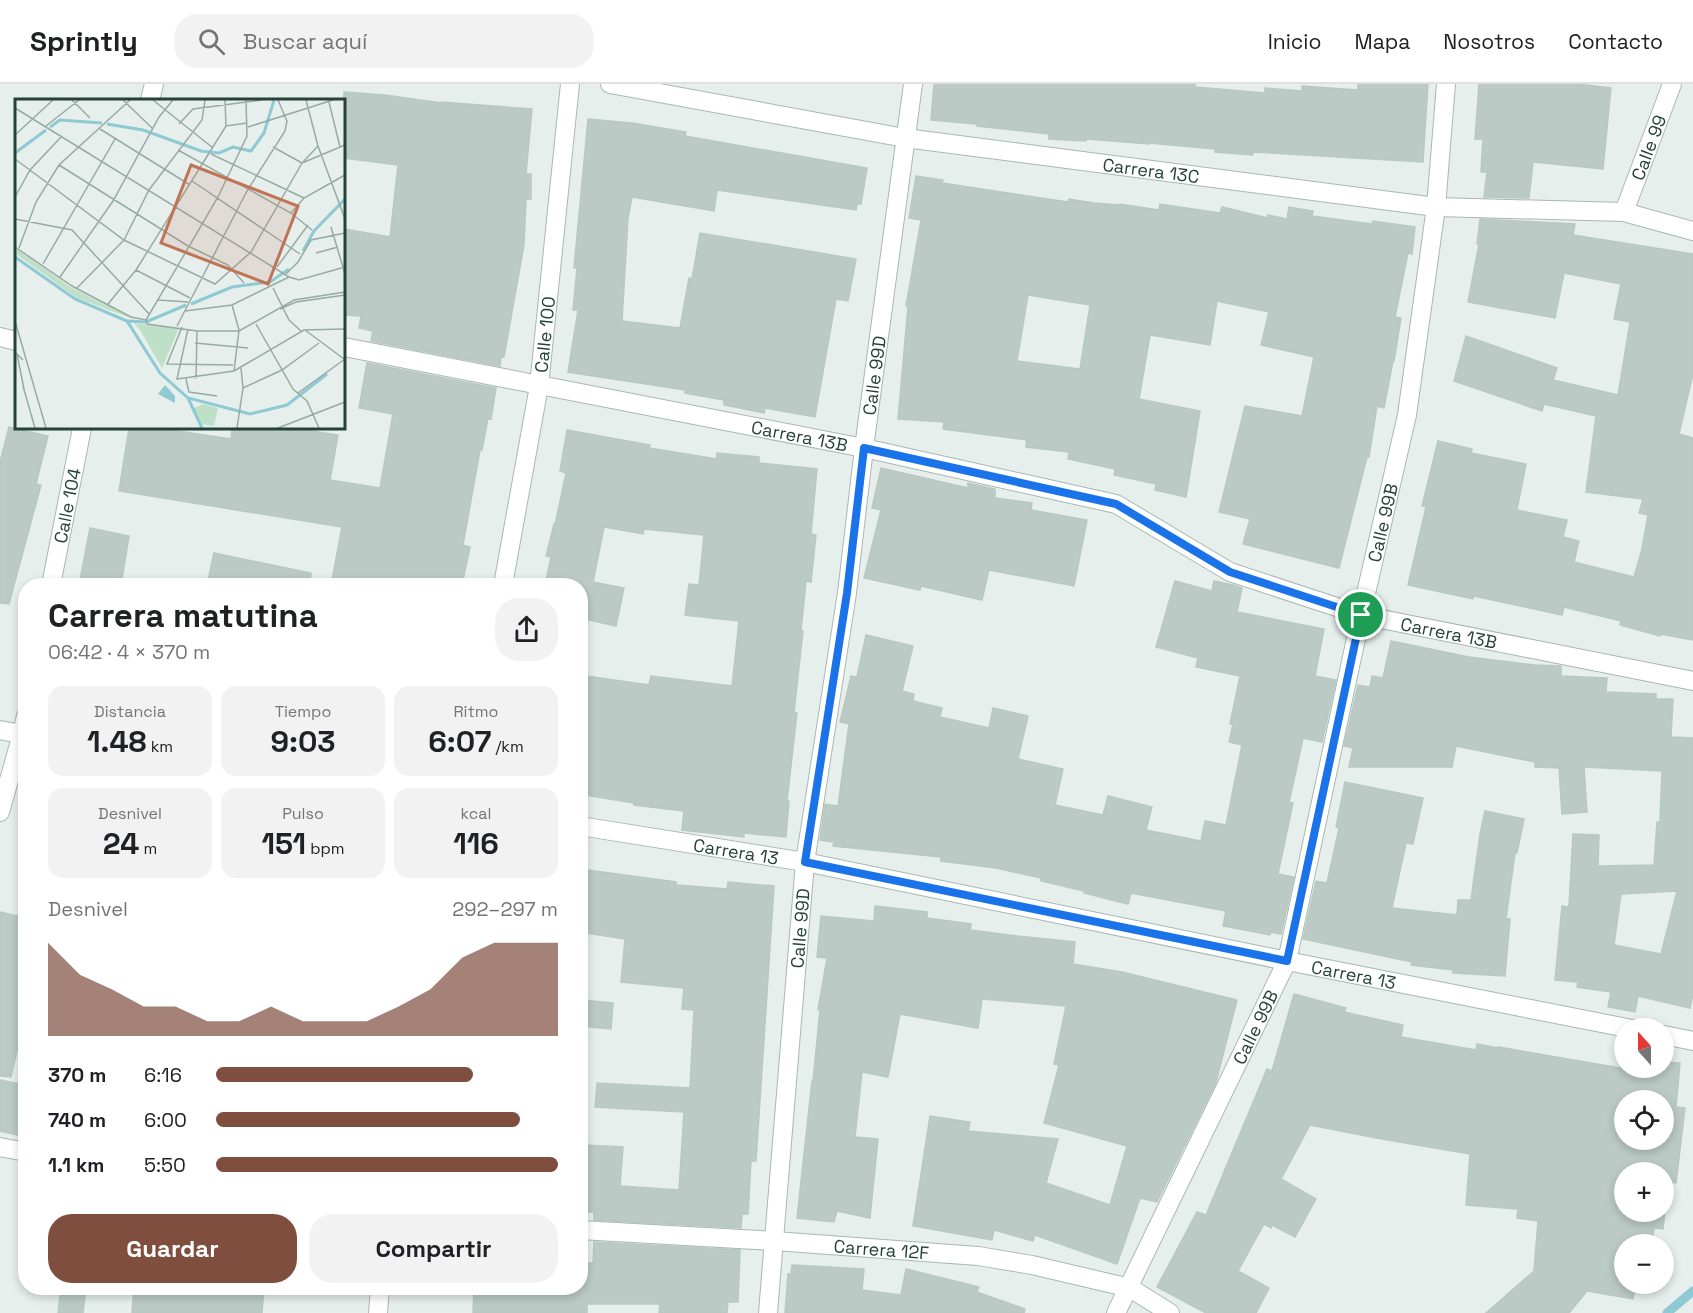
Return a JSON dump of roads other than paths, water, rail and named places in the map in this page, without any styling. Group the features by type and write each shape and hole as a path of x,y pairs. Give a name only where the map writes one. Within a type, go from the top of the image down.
{"street":[{"path":"150,99 154,84"},
{"name":"Calle 100","path":"504,578 538,386 570,84"},
{"name":"Carrera 13C","path":"610,84 905,138 1436,207 1624,212 1693,231"},
{"name":"Calle 99D","path":"768,1313 805,862 847,593 913,84"},
{"name":"Calle 99B","path":"1116,1313 1287,961 1361,615 1407,416 1436,207 1446,84"},
{"name":"Calle 99","path":"1624,212 1672,84"},
{"path":"0,338 15,341"},
{"name":"Carrera 13B","path":"345,347 864,448 1116,504 1230,572 1361,615 1693,681"},
{"name":"Calle 104","path":"52,578 82,429"},
{"path":"0,730 18,733"},
{"path":"0,812 18,754"},
{"name":"Carrera 13","path":"588,827 805,862 1614,1025"},
{"path":"1674,1037 1693,1041"},
{"path":"0,1147 18,1150"},
{"name":"Carrera 12F","path":"588,1230 978,1256 1032,1265 1130,1287 1170,1313"},
{"path":"378,1313 379,1295"}],"waterway":[{"path":"1667,1313 1693,1291"}]}
